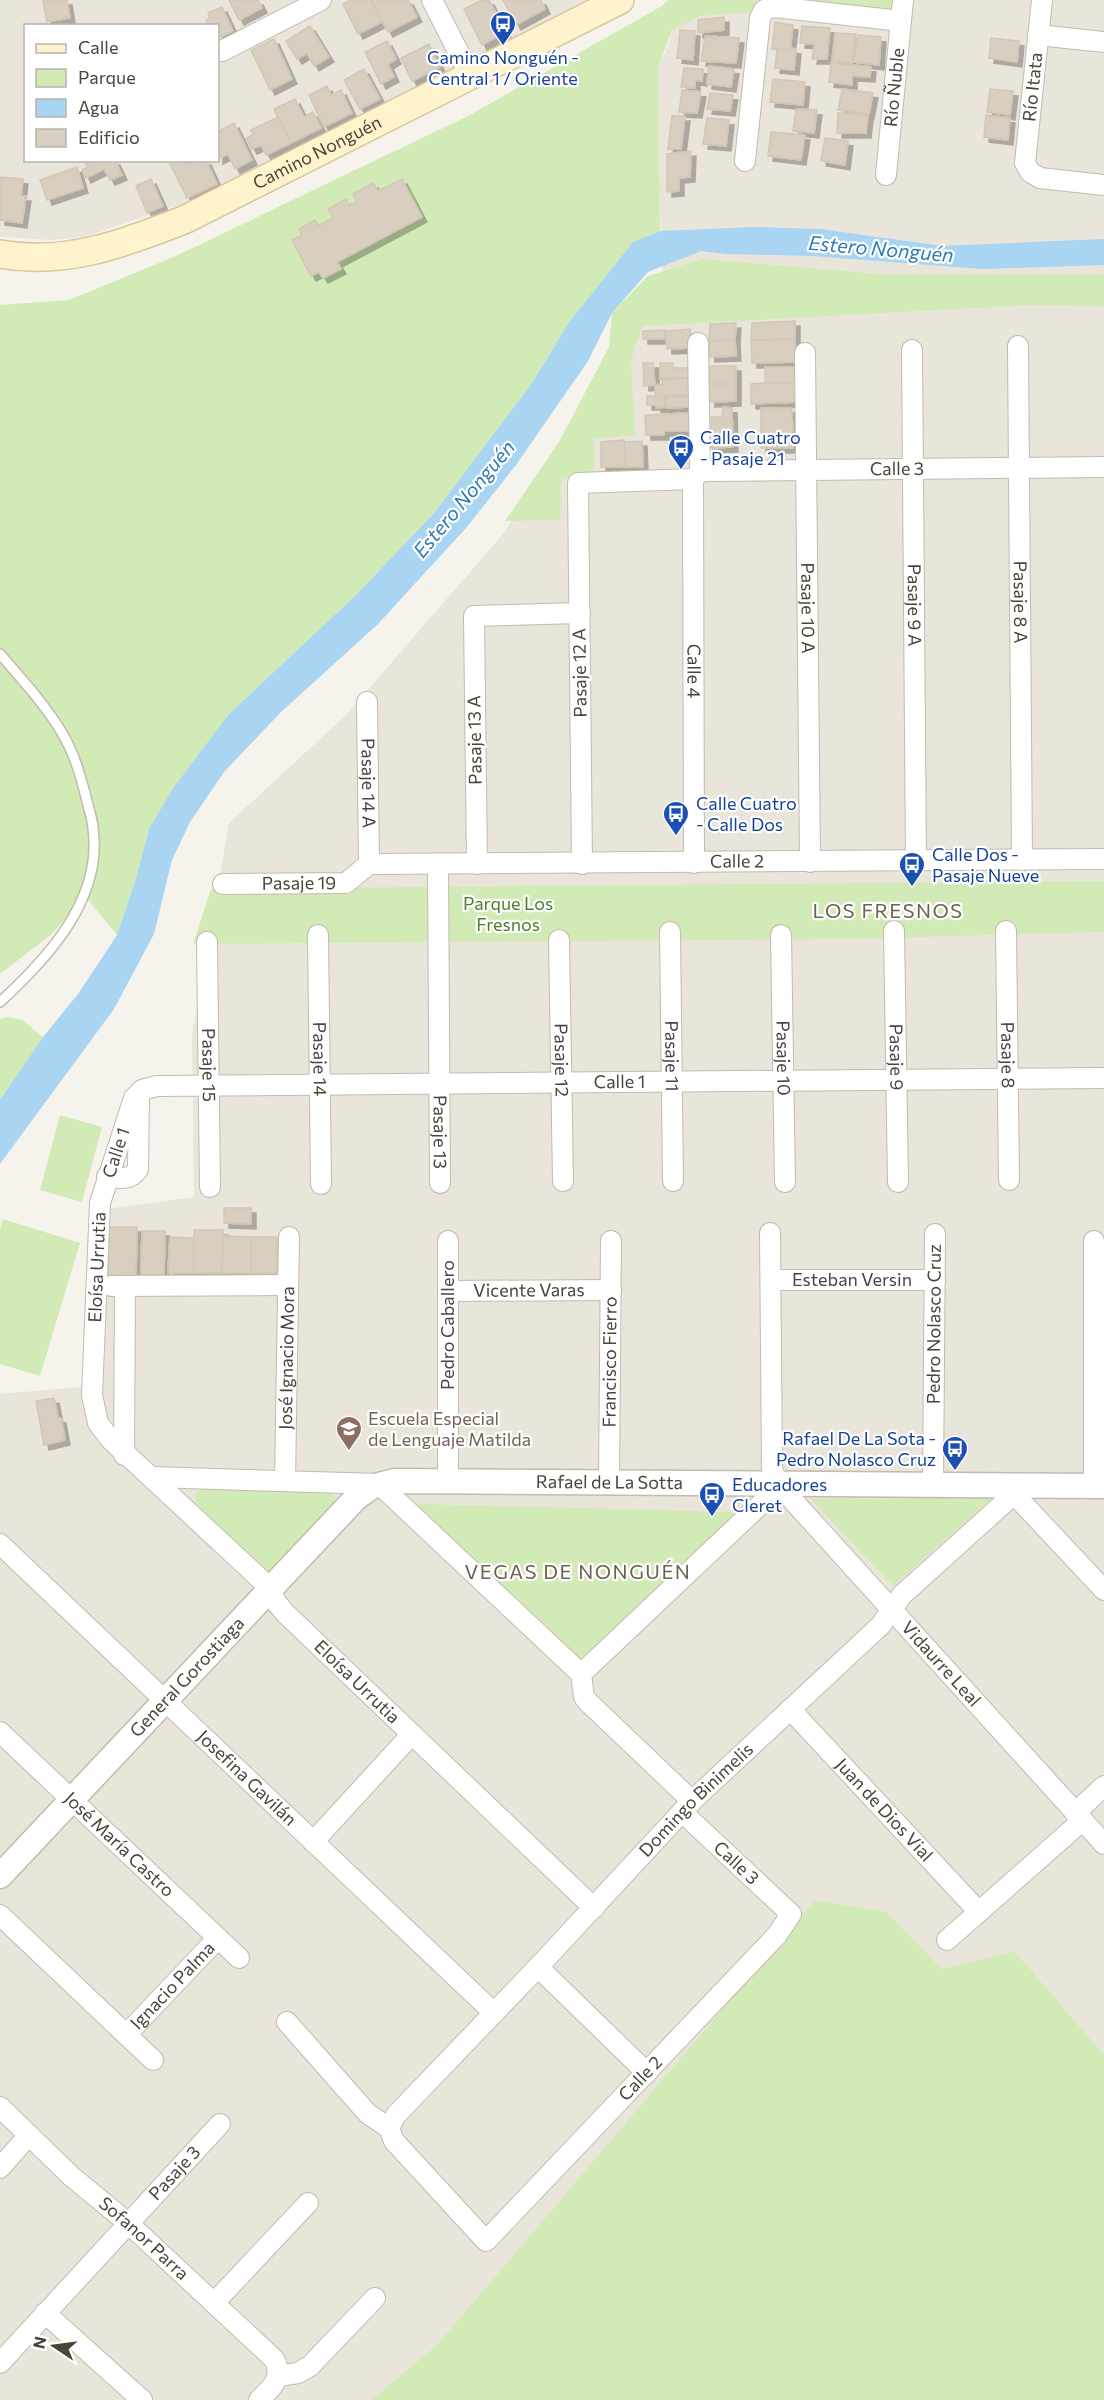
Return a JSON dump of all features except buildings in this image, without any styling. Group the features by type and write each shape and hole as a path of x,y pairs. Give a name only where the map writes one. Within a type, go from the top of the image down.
{"main road":[{"name":"Camino Nonguén","path":"0,255 45,258 83,254 155,232 218,204 620,0"}],"street":[{"path":"222,51 321,0"},
{"path":"432,0 470,75"},
{"name":"Río Ñuble","path":"886,175 903,0"},
{"name":"Río Itata","path":"1042,0 1025,158 1030,172 1040,178 1104,185"},
{"path":"745,161 760,18 764,10 774,7 901,21"},
{"path":"1038,35 1104,42"},
{"name":"Calle 4","path":"694,863 698,344"},
{"name":"Pasaje 8 A","path":"1018,346 1022,860"},
{"name":"Pasaje 9 A","path":"912,350 916,861"},
{"name":"Pasaje 10 A","path":"805,353 810,862"},
{"name":"Calle 3","path":"578,483 806,470 1104,466"},
{"name":"Pasaje 12 A","path":"578,483 582,864"},
{"name":"Pasaje 13 A","path":"477,864 474,616 580,614"},
{"name":"Pasaje 14 A","path":"367,702 369,864"},
{"name":"Calle 2","path":"369,864 1104,859"},
{"name":"Pasaje 19","path":"223,884 346,883 369,864"},
{"path":"438,864 439,1083"},
{"name":"Pasaje 9","path":"894,931 898,1182"},
{"name":"Pasaje 11","path":"670,932 673,1181"},
{"name":"Pasaje 8","path":"1006,932 1009,1180"},
{"name":"Pasaje 14","path":"318,934 321,1184"},
{"name":"Pasaje 10","path":"781,934 785,1182"},
{"name":"Pasaje 12","path":"559,940 562,1181"},
{"name":"Pasaje 15","path":"207,942 210,1187"},
{"name":"Calle 1","path":"139,1092 138,1169 135,1174 127,1178 107,1177 130,1104 139,1092 157,1086 1104,1078"},
{"name":"Pasaje 13","path":"439,1083 440,1183"},
{"name":"Eloísa Urrutia","path":"107,1177 100,1203 92,1395 95,1416 101,1429 124,1455 152,1477 271,1590 285,1614 594,1908"},
{"path":"379,1484 581,1674 763,1502 777,1484 772,1467 770,1233"},
{"name":"Pedro Nolasco Cruz","path":"933,1484 935,1234"},
{"name":"José Ignacio Mora","path":"285,1480 289,1237"},
{"name":"Pedro Caballero","path":"448,1241 448,1481"},
{"name":"Francisco Fierro","path":"609,1482 611,1241"},
{"path":"1094,1241 1099,1285 1099,1485"},
{"name":"Esteban Versin","path":"771,1280 935,1280"},
{"name":"Eloísa Urrutia","path":"124,1455 118,1286 288,1285"},
{"name":"Vicente Varas","path":"448,1291 611,1290"},
{"name":"Rafael de La Sotta","path":"152,1477 379,1484 394,1481 933,1484 1015,1490 1099,1485"},
{"path":"331,1481 343,1495 347,1508"},
{"name":"General Gorostiaga","path":"0,1876 347,1508 363,1492 379,1484"},
{"name":"Vidaurre Leal","path":"777,1484 1104,1844"},
{"path":"1015,1490 1104,1590"},
{"name":"Domingo Binimelis","path":"389,2128 396,2115 594,1908 687,1806 881,1626 902,1595 1015,1490"},
{"name":"Josefina Gavilán","path":"0,1544 494,2013"},
{"name":"Calle 3","path":"581,1674 584,1696 588,1702 791,1914"},
{"name":"Juan de Dios Vial","path":"790,1708 979,1912"},
{"name":"José María Castro","path":"0,1732 239,1958"},
{"path":"313,1842 412,1734"},
{"path":"947,1940 1079,1816 1104,1786"},
{"name":"Calle 2","path":"389,2128 394,2141 486,2241 777,1935 791,1914"},
{"path":"0,1915 153,2060"},
{"name":"Ignacio Palma","path":"126,2035 218,1938"},
{"path":"538,1967 647,2073"},
{"path":"287,2022 368,2114 389,2128"},
{"name":"Sofanor Parra","path":"0,2107 71,2176 128,2223 274,2359 279,2370 278,2376"},
{"name":"Pasaje 3","path":"0,2363 220,2124"},
{"path":"0,2168 29,2135"},
{"path":"214,2303 308,2203"},
{"path":"259,2400 272,2388 278,2376 298,2373 310,2366 375,2298"},
{"path":"45,2313 142,2400"}],"lane":[{"path":"0,654 62,732 79,766 93,828 94,845 89,878 74,916 48,956 0,1002"}],"shaded area":[{"path":"0,0 585,0 475,61 191,201 85,237 51,240 0,237"},
{"path":"679,0 1104,0 1104,2055 1015,1951 942,1969 887,1912 439,2343 371,2400 0,2400 0,1394 81,1387 97,1376 107,1209 194,1197 192,1035 229,823 345,716 504,533 631,325 664,299 659,192 658,68 669,44"}],"green space":[{"path":"669,0 756,0 752,12 700,16 672,30 658,68 660,231 633,242 570,321 532,383 435,512 355,596 229,714 149,829 117,935 85,896 53,933 0,974 0,305 69,300 176,256 468,116"},
{"path":"781,0 895,0 893,7 884,9"},
{"path":"703,259 879,274 1104,274 1104,306 1030,305 643,326 631,360 635,435 594,439 594,478 561,479 560,520 505,521 559,442 609,347 612,313 648,276"},
{"name":"Parque Los Fresnos","path":"1104,881 1104,932 844,939 193,944 211,889"},
{"path":"9,1017 22,1020 43,1037 0,1100 0,1019"},
{"path":"60,1115 102,1127 82,1202 40,1190"},
{"path":"3,1219 80,1243 40,1376 0,1364 0,1229"},
{"path":"203,1489 332,1491 337,1504 273,1571 264,1571 196,1503 196,1493"},
{"path":"992,1498 893,1586 811,1499"},
{"path":"417,1504 741,1512 581,1659"},
{"path":"815,1900 887,1912 942,1969 1015,1951 1104,2055 1104,2400 371,2400 439,2343"}],"water":[{"name":"Estero Nonguén","path":"754,227 820,229 943,246 1104,239 1104,265 982,269 812,256 727,254 701,251 648,272 612,313 588,361 516,465 466,528 378,624 281,712 224,772 190,822 172,860 154,934 114,1009 0,1164 0,1100 43,1037 78,994 117,935 149,829 174,787 229,714 355,596 435,512 532,383 570,321 633,242 660,231"}],"place":[{"name":"Camino Nonguén - Central 1 / Oriente","path":"503,47"},
{"name":"Calle Cuatro - Pasaje 21","path":"681,471"},
{"name":"Calle Cuatro - Calle Dos","path":"676,837"},
{"name":"Calle Dos - Pasaje Nueve","path":"912,888"},
{"name":"Escuela Especial de Lenguaje Matilda","path":"349,1452"},
{"name":"Rafael De La Sota - Pedro Nolasco Cruz","path":"955,1472"},
{"name":"Educadores Cleret","path":"712,1518"}],"district":[{"name":"LOS FRESNOS","path":"888,911"},
{"name":"VEGAS DE NONGUÉN","path":"578,1572"}]}
